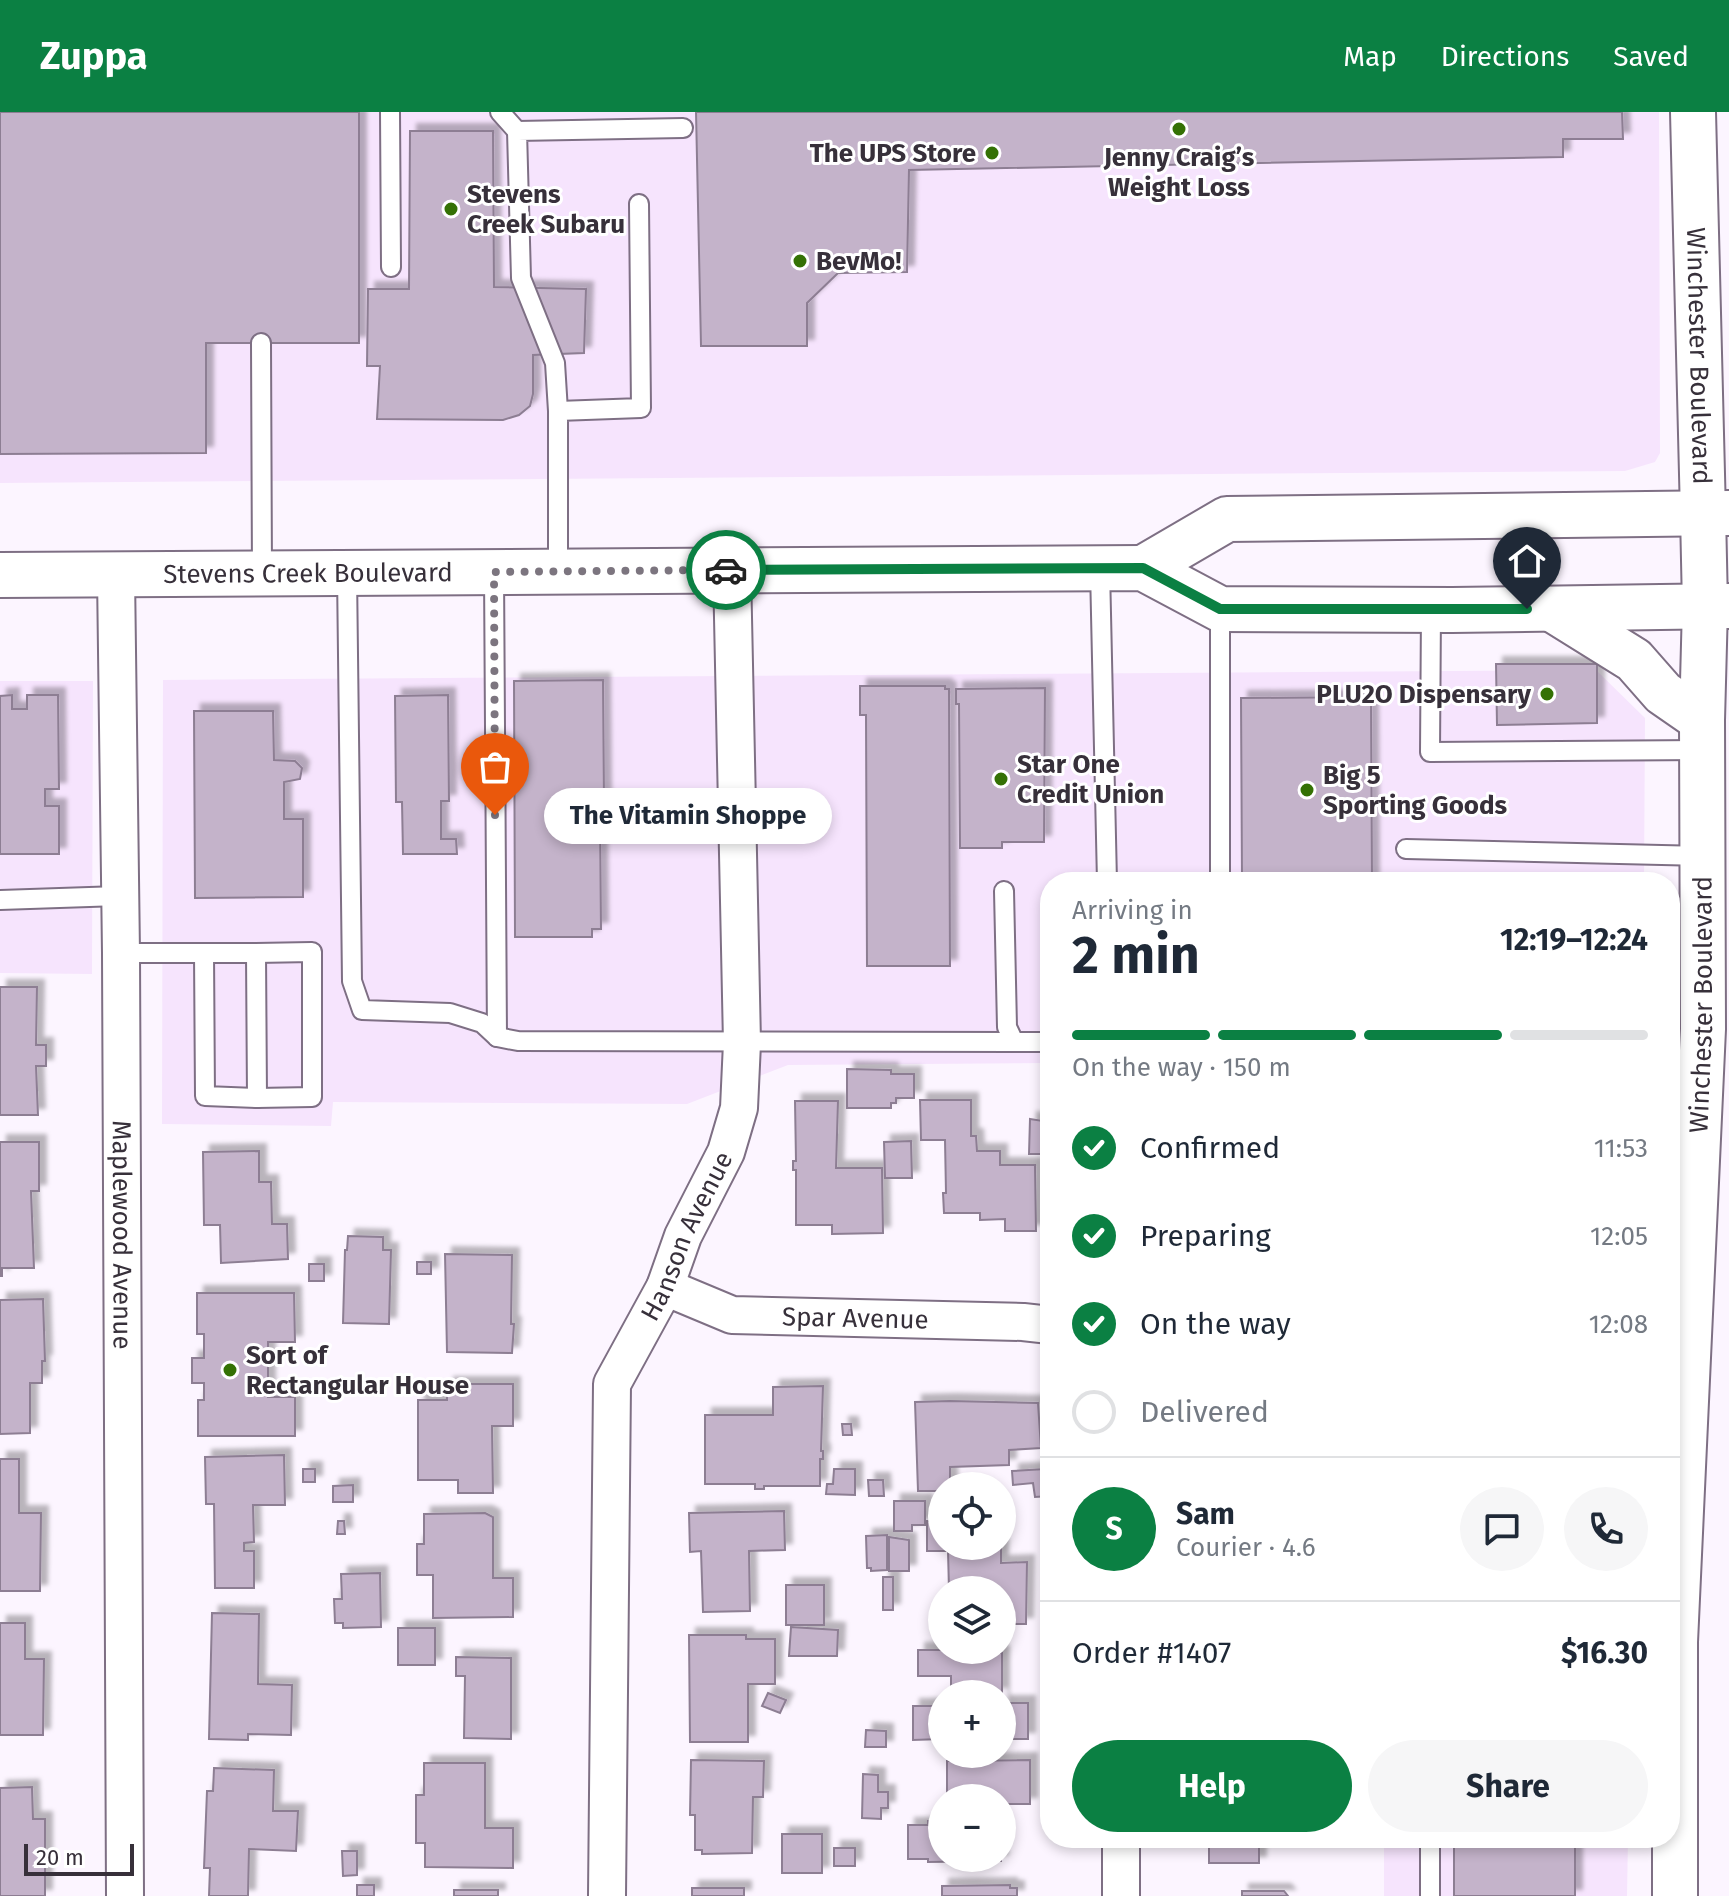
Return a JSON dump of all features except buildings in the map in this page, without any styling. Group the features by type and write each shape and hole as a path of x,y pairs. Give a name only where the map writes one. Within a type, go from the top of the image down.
{"main road":[{"name":"Winchester Boulevard","path":"1680,1373 1689,1190 1685,1076 1704,856 1702,735 1717,606 1716,514 1693,112"},
{"path":"1143,568 1227,519 1716,514"},
{"name":"Stevens Creek Boulevard","path":"0,575 1143,568 1220,609 1717,606"},
{"path":"1552,609 1634,660 1702,735"},
{"name":"Winchester Boulevard","path":"1674,1848 1675,1896"}],"street":[{"name":"Hanson Avenue","path":"607,1896 612,1384 665,1287 683,1236 726,1152 739,1108 742,1043 732,570"},
{"name":"Maplewood Avenue","path":"116,575 121,953 125,1896"},
{"name":"Spar Avenue","path":"665,1287 732,1315 1040,1325"},
{"path":"1121,1848 1121,1896"}],"lane":[{"path":"390,112 391,267"},
{"path":"500,112 517,131 521,278 555,363 558,572"},
{"path":"517,131 683,128"},
{"path":"558,411 641,408 639,204"},
{"path":"261,343 262,574"},
{"path":"1100,568 1107,872"},
{"path":"494,572 497,1037"},
{"path":"347,573 352,981 362,1010 450,1013 482,1023 497,1037 518,1041 1040,1042"},
{"path":"1220,609 1220,872"},
{"path":"1431,610 1430,752 1702,735"},
{"path":"1406,849 1704,856"},
{"path":"1004,891 1007,1027 1014,1042"},
{"path":"0,900 119,896"},
{"path":"121,953 312,952 312,1097 205,1096 204,953"},
{"path":"256,953 257,1098"},
{"path":"1430,1848 1430,1896"}],"shaded area":[{"path":"0,112 1659,112 1660,453 1655,462 1625,471 0,483"},
{"path":"1596,670 1645,718 1644,872 1040,872 1040,1063 788,1065 687,1104 333,1102 331,1126 162,1124 163,680"},
{"path":"0,681 93,681 92,974 0,973"},
{"path":"1384,1848 1628,1848 1627,1896 1384,1896"}],"way so far":[{"path":"495,815 494,572 726,570"}],"place":[{"name":"Jenny Craig’s Weight Loss","path":"1179,129"},
{"name":"The UPS Store","path":"992,153"},
{"name":"Stevens Creek Subaru","path":"451,209"},
{"name":"BevMo!","path":"800,261"},
{"name":"PLU2O Dispensary","path":"1547,694"},
{"name":"Star One Credit Union","path":"1001,779"},
{"name":"Big 5 Sporting Goods","path":"1307,790"},
{"name":"The Vitamin Shoppe","path":"495,815"},
{"name":"Sort of Rectangular House","path":"230,1370"}],"route":[{"path":"726,570 1143,568 1220,609 1527,609"}]}
